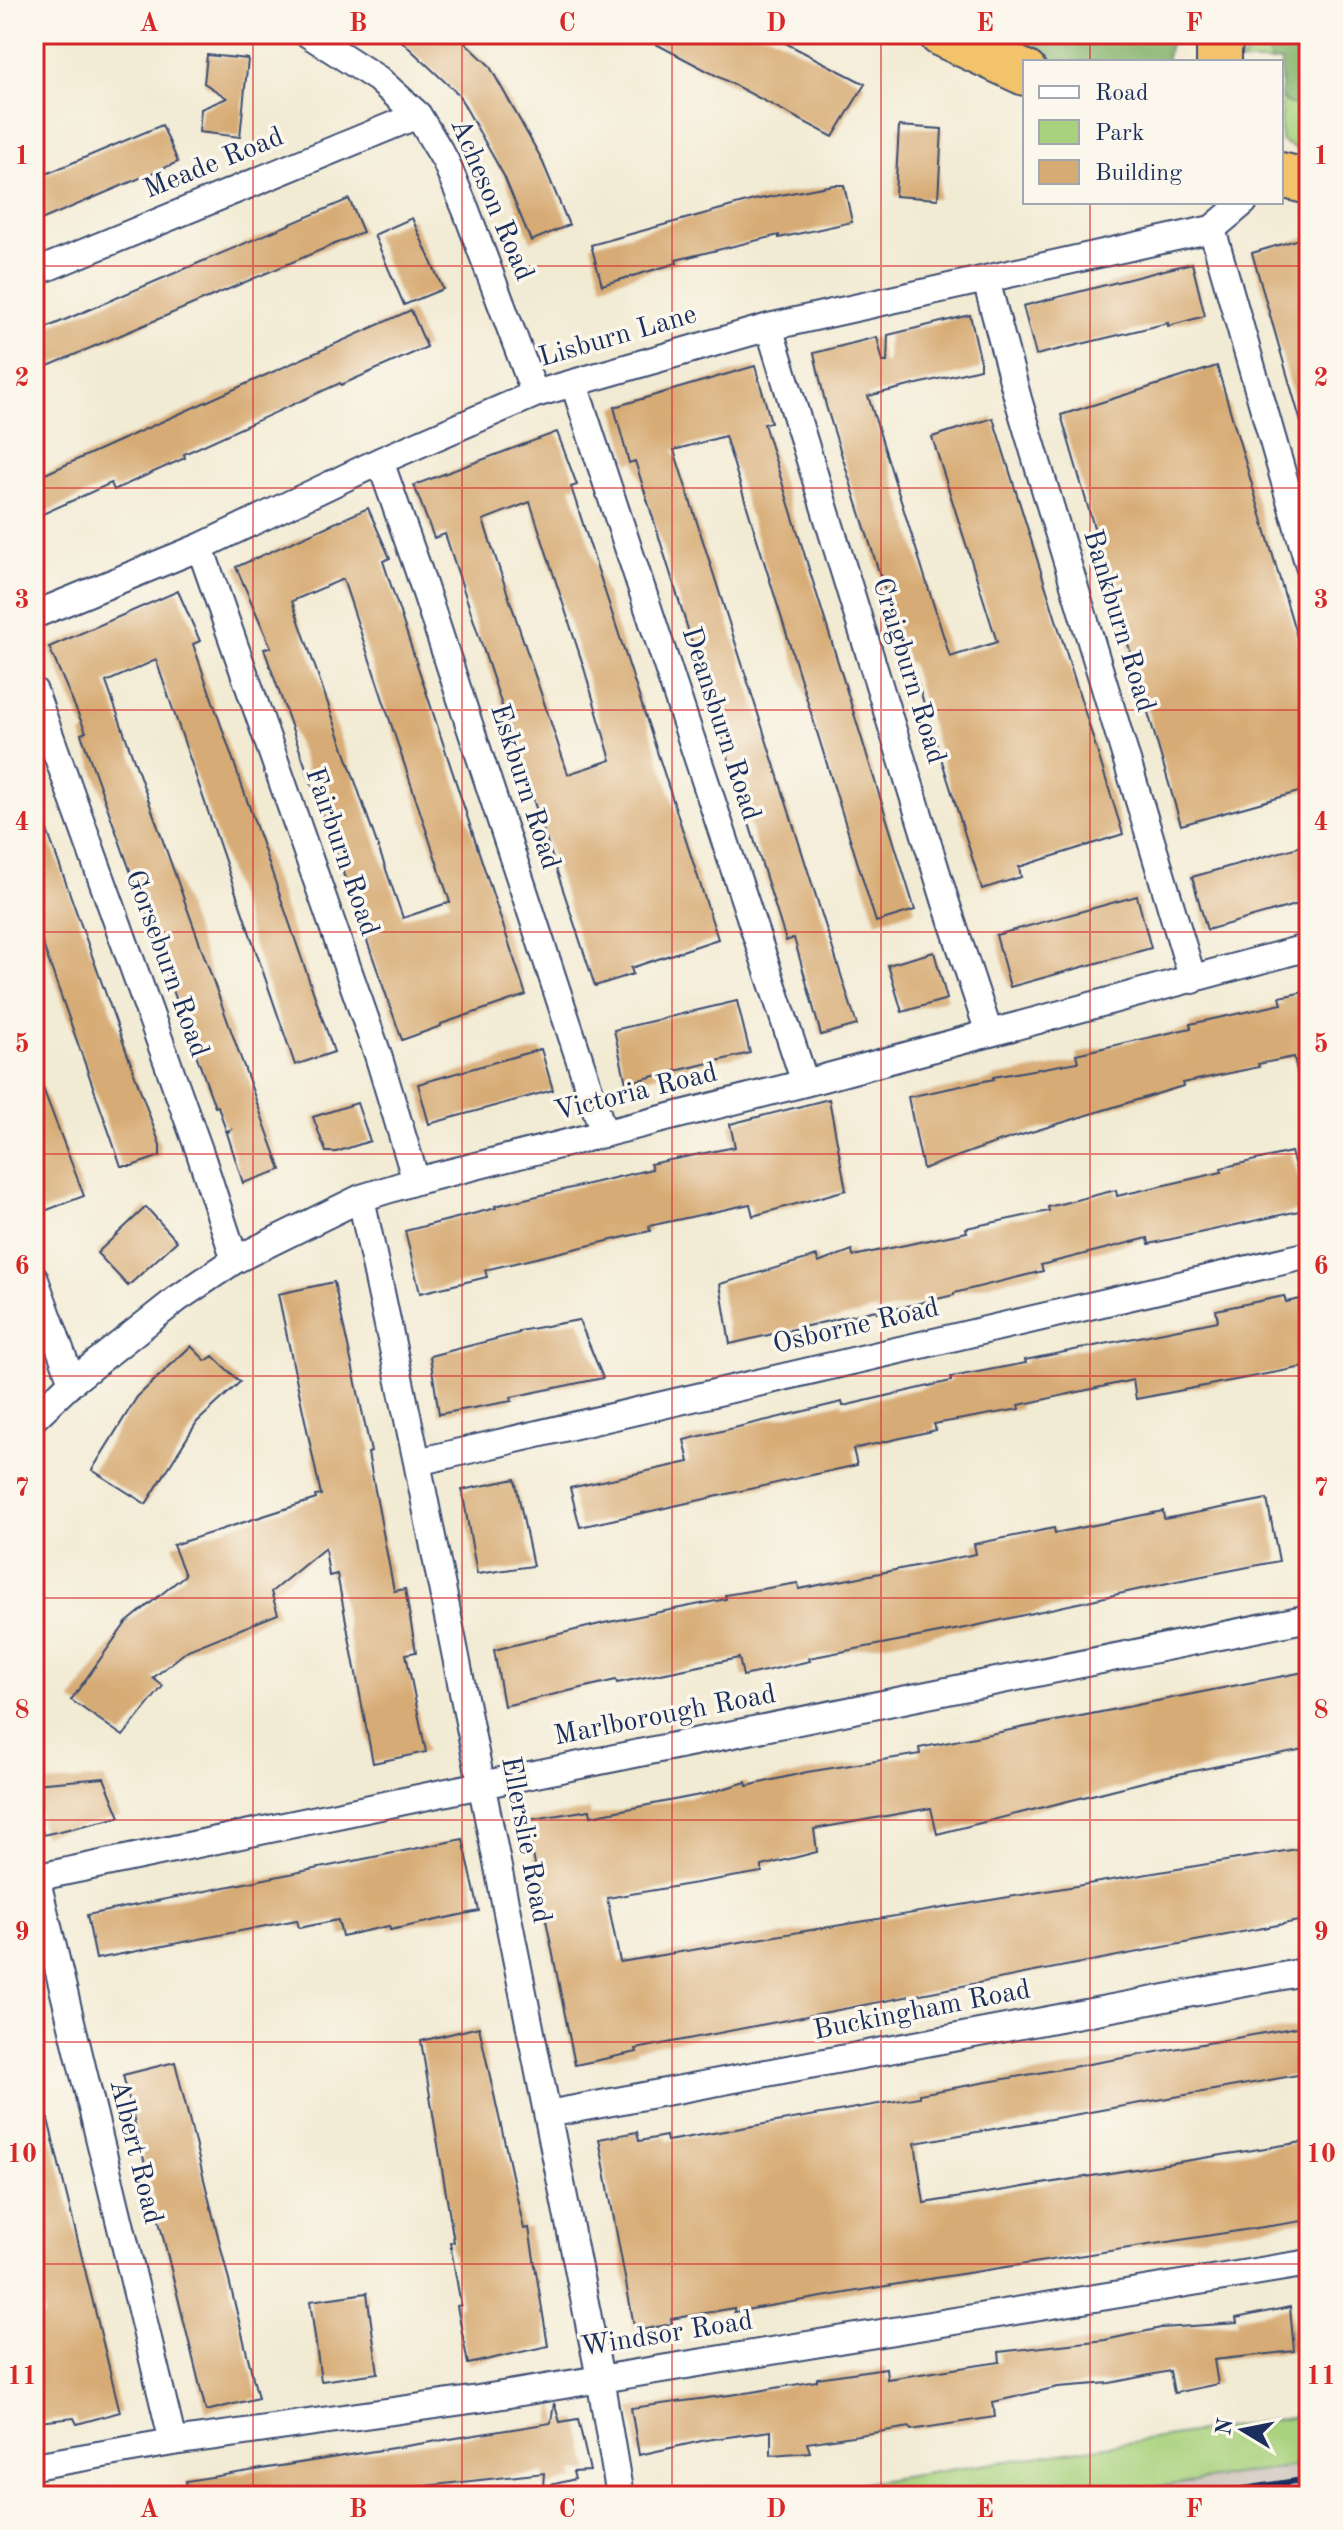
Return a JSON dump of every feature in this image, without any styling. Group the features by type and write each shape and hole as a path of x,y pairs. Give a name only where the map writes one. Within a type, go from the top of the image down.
{"highway":[{"path":"941,34 1023,72"},
{"path":"1219,60 1223,34"},
{"path":"1283,176 1309,182"}],"street":[{"name":"Acheson Road","path":"308,34 378,79 418,115 445,160 466,210 535,394"},
{"name":"Meade Road","path":"34,273 418,115"},
{"name":"Lisburn Lane","path":"34,615 200,547 380,461 535,394 769,327 1212,229 1242,204"},
{"path":"1212,229 1309,566"},
{"name":"Bankburn Road","path":"986,280 1027,429 1193,980"},
{"name":"Craigburn Road","path":"769,327 989,1033"},
{"name":"Deansburn Road","path":"574,384 805,1083"},
{"name":"Eskburn Road","path":"380,461 604,1134"},
{"name":"Fairburn Road","path":"200,547 378,1055 416,1181"},
{"name":"Gorseburn Road","path":"34,691 192,1129 235,1260"},
{"name":"Victoria Road","path":"34,1418 72,1382 177,1299 235,1260 361,1198 416,1181 805,1083 1309,947"},
{"name":"Ellerslie Road","path":"361,1198 548,2114 620,2496"},
{"name":"Osborne Road","path":"417,1462 1309,1255"},
{"path":"34,1277 72,1382"},
{"name":"Marlborough Road","path":"35,1878 1309,1618"},
{"name":"Albert Road","path":"35,1878 173,2442"},
{"name":"Buckingham Road","path":"548,2114 1309,1971"},
{"name":"Windsor Road","path":"34,2466 173,2442 478,2399 1309,2263"}],"shaded area":[{"path":"1309,2464 1309,2496 1095,2496"}],"green space":[{"path":"990,34 1172,34 1166,60 1049,60"},
{"path":"1243,34 1262,34 1271,60 1240,60 1245,58 1245,53 1240,52"},
{"path":"1262,34 1309,34 1309,134 1304,130 1302,109 1283,98 1283,60 1271,60"},
{"path":"1283,98 1302,109 1304,130 1309,134 1309,155 1283,142"},
{"path":"1309,2415 1309,2464 1095,2496 779,2496"}],"building":[{"path":"394,34 456,34 489,65 541,158 569,225 531,241 504,176 458,94"},
{"path":"637,34 768,34 865,84 833,137"},
{"path":"207,55 248,59 240,137 199,132 201,109 227,98 204,83"},
{"path":"162,125 178,162 34,223 34,179"},
{"path":"899,126 942,129 938,199 895,196"},
{"path":"844,185 852,222 779,238 779,235 676,260 677,263 602,285 591,245 754,200"},
{"path":"349,199 363,232 34,372 34,333"},
{"path":"412,218 443,289 404,305 374,235"},
{"path":"1309,236 1309,425 1302,426 1252,253"},
{"path":"1192,263 1205,316 1036,355 1023,306"},
{"path":"411,310 427,347 184,454 185,458 114,490 111,483 34,518 34,479"},
{"path":"970,315 980,369 868,396 950,657 997,642 932,437 993,418 1123,834 1019,867 1021,877 982,889 826,406 814,353 877,337 883,362 887,362 888,335"},
{"path":"755,366 771,422 764,424 915,910 876,922 725,436 674,450 857,1025 821,1035 794,938 786,941 635,461 629,463 614,407"},
{"path":"1217,366 1309,678 1309,789 1181,825 1061,415"},
{"path":"557,432 577,485 571,487 718,939 631,968 633,974 595,986 445,534 434,538 414,485","holes":["530,502 611,760 568,774 483,520"]},
{"path":"368,508 390,558 383,561 526,995 402,1040 264,649 271,647 236,567","holes":["343,579 450,902 403,918 292,601"]},
{"path":"178,591 200,641 193,644 334,1052 295,1065 156,660 106,682 281,1170 243,1183 227,1133 230,1130 226,1131 218,1106 215,1107 81,734 86,732 49,647"},
{"path":"38,805 160,1145 160,1156 132,1166 121,1166 34,919 34,806"},
{"path":"1309,844 1309,901 1207,930 1192,877"},
{"path":"1137,896 1151,948 1010,987 996,935"},
{"path":"934,952 947,999 902,1012 888,965"},
{"path":"1309,991 1309,1074 1298,1075 1294,1057 1258,1064 1259,1067 1182,1083 1183,1086 995,1143 923,1169 908,1097 993,1077 1078,1062 1076,1054 1282,1004 1280,997"},
{"path":"737,1001 750,1053 626,1083 614,1030"},
{"path":"541,1049 553,1090 429,1124 418,1084"},
{"path":"36,1070 84,1196 42,1212 34,1192"},
{"path":"829,1099 846,1190 753,1216 750,1204 649,1226 650,1231 485,1270 487,1277 420,1293 405,1231 652,1169 650,1164 735,1147 730,1124"},
{"path":"357,1103 370,1141 336,1152 326,1152 313,1117"},
{"path":"1291,1152 1308,1209 1149,1244 1148,1238 1041,1265 1043,1271 954,1295 730,1344 720,1284 817,1256 818,1263 852,1250 853,1256 967,1232 966,1228 1049,1211 1048,1207 1116,1190 1117,1196 1222,1172 1221,1168"},
{"path":"146,1207 177,1241 128,1286 97,1253"},
{"path":"334,1282 371,1452 368,1453 394,1591 405,1589 416,1652 406,1654 426,1752 373,1763 337,1574 329,1576 325,1548 271,1592 278,1614 188,1650 153,1678 163,1686 123,1736 71,1700 126,1623 185,1575 173,1545 321,1495 278,1294"},
{"path":"1284,1296 1286,1302 1309,1297 1309,1366 1136,1399 1133,1380 1019,1405 1020,1409 934,1424 936,1430 853,1449 857,1465 580,1527 570,1488 689,1462 684,1440 842,1402 843,1406 951,1381 951,1377 1026,1363 1025,1360 1218,1321 1216,1310"},
{"path":"579,1320 603,1378 511,1397 512,1401 439,1414 430,1356 519,1331"},
{"path":"191,1346 206,1361 213,1356 240,1382 197,1422 146,1504 92,1470 137,1397"},
{"path":"515,1479 533,1566 477,1574 462,1490"},
{"path":"1267,1499 1279,1561 809,1658 810,1661 743,1676 739,1658 617,1683 616,1680 504,1706 494,1650 604,1623 726,1599 725,1595 798,1583 799,1589 976,1554 974,1544 1054,1528 1055,1533 1163,1511 1164,1519"},
{"path":"1309,1671 1309,1748 1163,1777 937,1834 931,1808 814,1829 817,1852 762,1866 762,1872 607,1898 620,1962 1309,1847 1309,1919 636,2049 637,2052 575,2065 526,1820 590,1810 591,1816 705,1794 746,1782 747,1786 807,1772 920,1754 919,1748"},
{"path":"104,1778 120,1817 43,1835 34,1784"},
{"path":"463,1839 479,1911 390,1930 389,1926 342,1936 338,1920 299,1928 297,1920 96,1959 87,1915"},
{"path":"1309,2025 1309,2073 915,2143 924,2203 1309,2141 1309,2220 734,2312 734,2308 671,2319 672,2324 635,2331 599,2139 637,2132 639,2141 666,2136 667,2141"},
{"path":"479,2027 524,2229 529,2228 548,2346 468,2364 457,2306 461,2305 450,2243 454,2242 421,2041"},
{"path":"175,2062 258,2398 206,2411 123,2075"},
{"path":"44,2103 120,2412 77,2424 74,2418 39,2422 34,2403 34,2319 44,2317 34,2278 34,2104"},
{"path":"367,2293 378,2373 321,2381 310,2301"},
{"path":"1290,2307 1294,2351 1214,2360 1218,2384 1174,2393 1170,2371 1110,2383 1058,2387 993,2402 995,2417 807,2443 810,2452 771,2455 771,2431 706,2440 639,2455 631,2408 752,2392 886,2368 887,2379 1000,2362 999,2352 1105,2340 1161,2328 1237,2323 1236,2318"},
{"path":"554,2403 560,2422 578,2419 590,2471 573,2472 575,2479 543,2487 544,2473 406,2488 408,2496 188,2496 186,2481 551,2423"}],"railway":[{"path":"1198,2496 1309,2479"}]}
